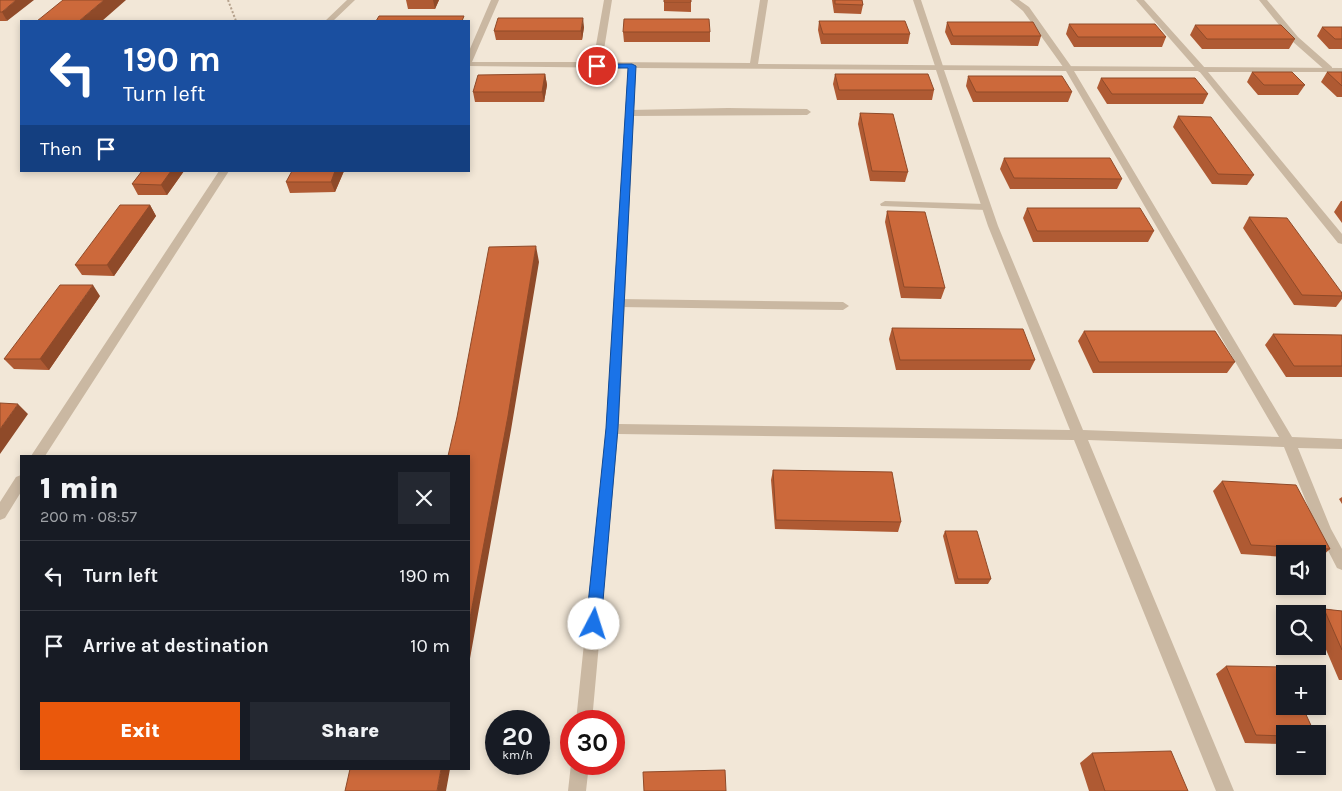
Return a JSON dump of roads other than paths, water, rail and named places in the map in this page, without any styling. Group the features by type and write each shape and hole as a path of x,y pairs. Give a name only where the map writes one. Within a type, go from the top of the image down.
{"street":[{"path":"330,20 350,0"},
{"path":"470,58 495,0"},
{"path":"597,66 608,0"},
{"path":"754,66 764,0"},
{"path":"917,0 986,207 1224,791"},
{"path":"1014,0 1026,8 1069,69 1289,443 1325,531 1342,563"},
{"path":"1140,0 1202,70 1342,241"},
{"path":"1263,0 1295,39 1329,70"},
{"path":"470,64 1342,70"},
{"path":"585,710 612,428 632,66"},
{"path":"629,113 807,112"},
{"path":"39,455 223,172"},
{"path":"885,204 986,207"},
{"path":"619,303 843,306"},
{"path":"612,428 1078,435 1342,444"},
{"path":"0,514 20,483"},
{"path":"577,791 579,775"}]}
